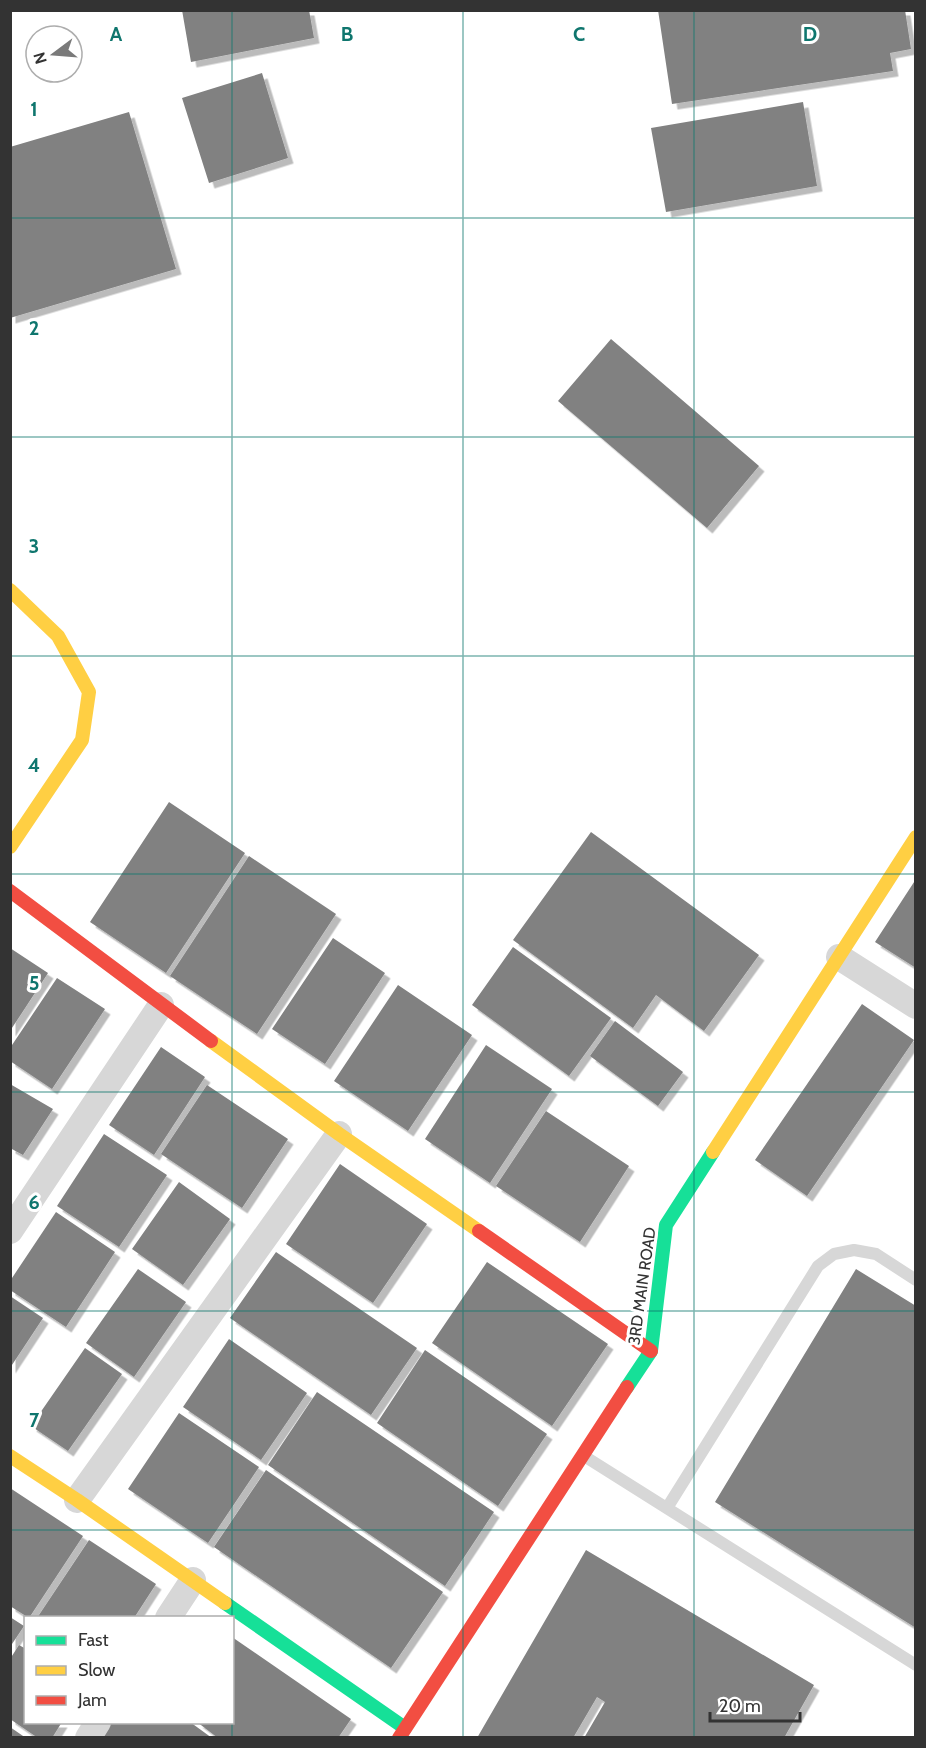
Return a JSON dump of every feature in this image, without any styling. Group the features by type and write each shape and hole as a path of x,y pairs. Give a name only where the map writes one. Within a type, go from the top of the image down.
{"street":[{"path":"10,590 58,636 90,692 82,740 10,847"},
{"name":"3RD MAIN ROAD","path":"402,1733 651,1351 666,1225 915,837"},
{"path":"10,891 161,1005 339,1134 651,1351"},
{"path":"838,957 915,1006"},
{"path":"10,1231 161,1005"},
{"path":"77,1500 339,1134"},
{"path":"10,1456 193,1580 402,1733"},
{"path":"169,1616 193,1580"},
{"path":"88,1737 97,1724"}],"lane":[{"path":"667,1508 818,1266 834,1254 855,1250 876,1254 915,1280"},
{"path":"583,1455 915,1665"}],"building":[{"path":"182,10 309,10 314,38 191,62"},
{"path":"658,10 905,10 911,49 890,53 893,71 672,104"},
{"path":"262,73 288,158 209,183 182,98"},
{"path":"803,102 817,186 666,212 651,128"},
{"path":"129,112 176,269 10,318 10,147"},
{"path":"611,339 759,466 707,528 558,401"},
{"path":"169,802 245,853 166,973 90,922"},
{"path":"591,832 759,955 704,1031 656,995 633,1028 513,940"},
{"path":"249,856 336,914 257,1034 170,976"},
{"path":"916,879 916,968 875,942"},
{"path":"333,938 385,973 325,1064 272,1029"},
{"path":"513,947 611,1018 569,1076 472,1005"},
{"path":"10,948 48,973 10,1031"},
{"path":"57,978 105,1009 52,1089 10,1061 10,1048"},
{"path":"398,985 472,1035 408,1131 334,1081"},
{"path":"862,1004 914,1040 807,1196 755,1160"},
{"path":"615,1021 683,1072 658,1106 590,1056"},
{"path":"486,1045 552,1089 490,1183 425,1139"},
{"path":"161,1047 205,1077 154,1155 109,1125"},
{"path":"10,1084 53,1109 23,1155 10,1148"},
{"path":"207,1085 288,1139 242,1208 161,1154"},
{"path":"546,1111 629,1166 580,1242 496,1186"},
{"path":"104,1134 167,1175 119,1247 57,1206"},
{"path":"340,1164 427,1224 373,1303 286,1244"},
{"path":"179,1182 230,1219 183,1285 132,1249"},
{"path":"56,1212 115,1252 66,1327 10,1290 10,1281"},
{"path":"276,1252 417,1348 371,1415 230,1318"},
{"path":"487,1262 608,1344 552,1426 432,1343"},
{"path":"138,1269 186,1302 134,1377 86,1343"},
{"path":"856,1269 916,1306 916,1628 715,1502"},
{"path":"10,1296 43,1318 10,1368"},
{"path":"229,1339 307,1393 261,1460 183,1407"},
{"path":"85,1348 122,1374 68,1451 31,1426"},
{"path":"425,1350 547,1434 498,1506 377,1423"},
{"path":"317,1392 494,1512 445,1586 268,1465"},
{"path":"179,1413 259,1467 208,1543 128,1489"},
{"path":"266,1470 443,1592 391,1668 214,1547"},
{"path":"10,1488 83,1536 30,1616 26,1616 10,1606"},
{"path":"89,1540 156,1584 135,1616 38,1616"},
{"path":"586,1550 814,1685 784,1738 584,1738 605,1702 597,1697 573,1738 477,1738"},
{"path":"10,1617 24,1626 10,1647"},
{"path":"234,1638 351,1719 338,1738 218,1738 200,1724 234,1724"},
{"path":"19,1645 24,1648 24,1724 61,1724 52,1738 38,1738 10,1719 10,1659"},
{"path":"109,1724 193,1724 212,1738 100,1738"},
{"path":"10,1727 26,1738 10,1738"}],"traffic: fast":[{"path":"627,1387 651,1351 666,1225 713,1152"},
{"path":"225,1603 405,1728"}],"traffic: slow":[{"path":"10,590 58,636 89,692 82,740 10,847"},
{"path":"713,1152 916,837"},
{"path":"211,1041 339,1134 479,1231"},
{"path":"10,1456 225,1603"}],"traffic: jam":[{"path":"10,891 211,1041"},
{"path":"479,1231 651,1351"},
{"path":"399,1738 627,1387"}]}
